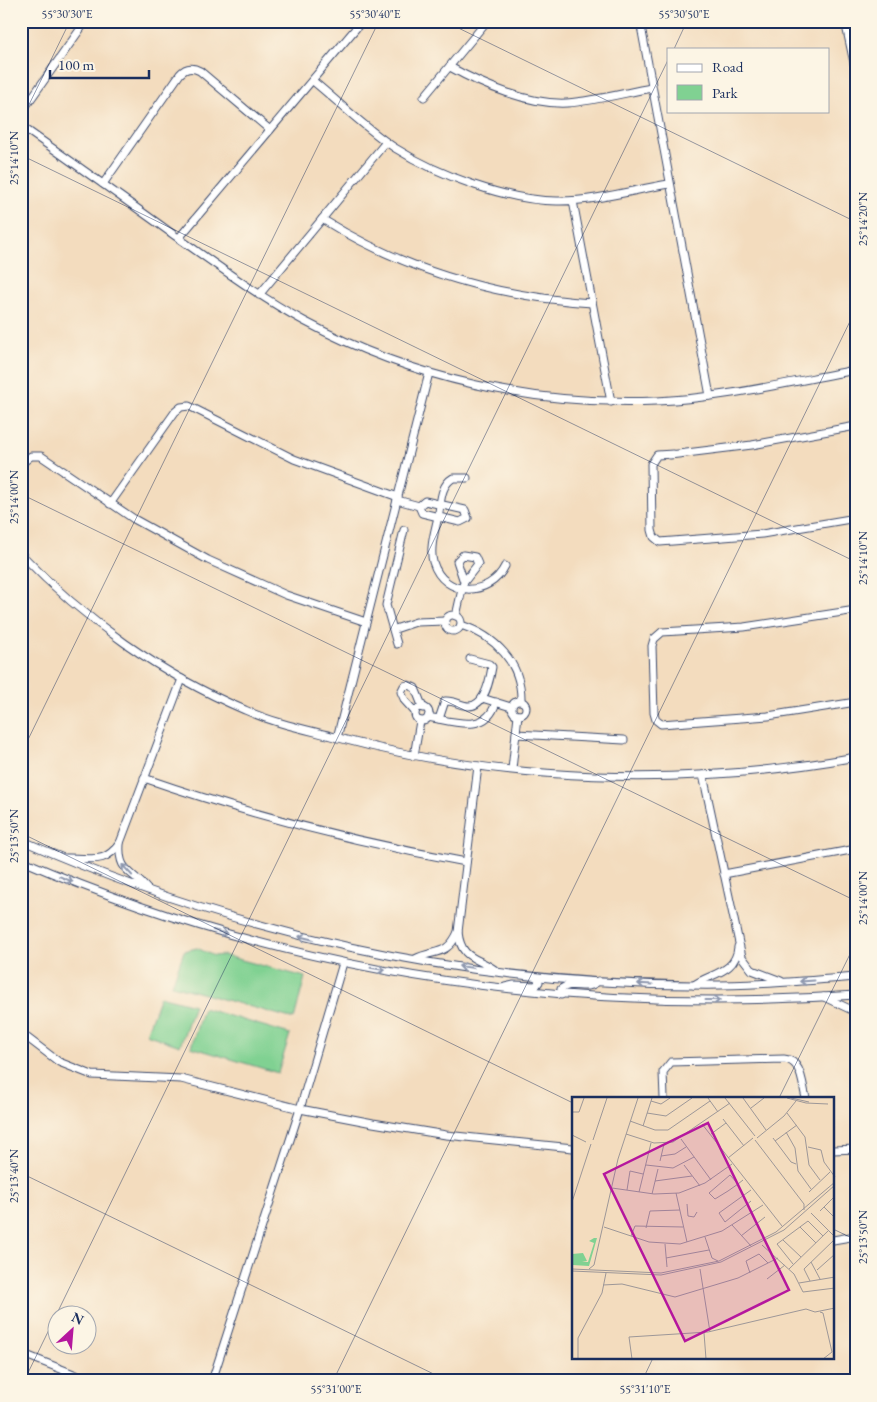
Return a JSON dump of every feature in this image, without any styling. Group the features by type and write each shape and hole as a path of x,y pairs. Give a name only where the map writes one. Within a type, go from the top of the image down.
{"street":[{"path":"21,113 86,21"},
{"path":"179,238 362,21"},
{"path":"424,98 488,21"},
{"path":"640,21 668,184 710,396"},
{"path":"845,21 856,72"},
{"path":"450,67 468,78 500,90 553,103 576,102 651,88"},
{"path":"103,184 176,80 183,71 189,68 196,69 270,130"},
{"path":"313,81 386,142 426,164 478,185 542,200 573,201 668,184"},
{"path":"21,126 259,295 339,338 429,373 499,390 562,399 611,402 660,401 710,396 856,370"},
{"path":"259,295 386,142"},
{"path":"573,201 611,402"},
{"path":"322,219 380,251 449,277 527,296 592,303"},
{"path":"337,738 429,373"},
{"path":"110,504 175,412 181,407 189,406 294,459 419,506 422,513 462,523 468,518 465,510 425,501 419,506"},
{"path":"856,426 752,445 673,454 658,461 651,476 653,521 660,537 675,542 762,534 856,518"},
{"path":"842,428 856,430"},
{"path":"21,464 31,456 41,456 110,504 158,533 234,572 312,604 366,622"},
{"path":"467,478 457,477 448,482 444,488 432,546 434,563 442,578 474,590 485,586 499,576 505,566"},
{"path":"397,644 394,629 387,613 386,601 404,530"},
{"path":"21,554 56,588 100,624 182,679 224,701 289,727 414,756 478,766 616,776 774,770 856,757"},
{"path":"456,616 463,585"},
{"path":"856,610 753,626 662,632 652,642 652,654 654,717 658,722 665,725 768,716 856,702"},
{"path":"394,629 416,622 446,621 450,616 456,616 461,624 489,638 506,655 518,674 521,701 526,706 526,710 518,715"},
{"path":"446,621 448,628 452,630 456,630 461,624"},
{"path":"439,719 445,701 469,706 477,704 482,698 492,667 470,659"},
{"path":"61,858 102,858 111,854 120,843 182,679"},
{"path":"420,721 402,696 401,692 404,686 411,685 415,688 423,708 427,710 428,716"},
{"path":"482,698 511,707 514,713 518,715"},
{"path":"511,707 516,701 521,701"},
{"path":"414,756 420,721 428,716 466,724 475,724 490,714 496,702"},
{"path":"415,712 423,708"},
{"path":"512,769 518,715"},
{"path":"516,734 624,740"},
{"path":"478,766 458,932 460,944 465,953 497,972"},
{"path":"704,774 738,945 744,960 752,970 784,982"},
{"path":"144,778 233,808 310,830 466,862"},
{"path":"21,840 61,858 148,891 295,935 414,960 497,972 598,982 694,985 856,977"},
{"path":"120,843 120,858 124,869 148,891"},
{"path":"724,874 856,849"},
{"path":"21,860 84,886 180,920 261,943 343,963 503,989 561,995 697,1000 856,995"},
{"path":"414,960 444,951 452,944 458,932"},
{"path":"694,985 730,966 736,956 738,945"},
{"path":"212,1381 300,1109 343,963"},
{"path":"503,989 511,985 536,986 539,982 537,976"},
{"path":"561,995 561,989 564,986 589,987 598,982"},
{"path":"824,997 856,1012"},
{"path":"21,1033 49,1056 81,1072 104,1076 180,1079 300,1109 446,1135 572,1148"},
{"path":"664,1097 663,1072 668,1065 676,1061 777,1060 791,1061 797,1066 806,1097"},
{"path":"834,1150 856,1149"},
{"path":"834,1240 856,1236"},
{"path":"21,1353 91,1381"}],"green space":[{"path":"197,948 214,956 223,955 305,977 294,1019 172,985 184,951"},
{"path":"160,996 194,1005 180,1046 146,1034"},
{"path":"203,1008 290,1034 278,1073 191,1047"}]}
